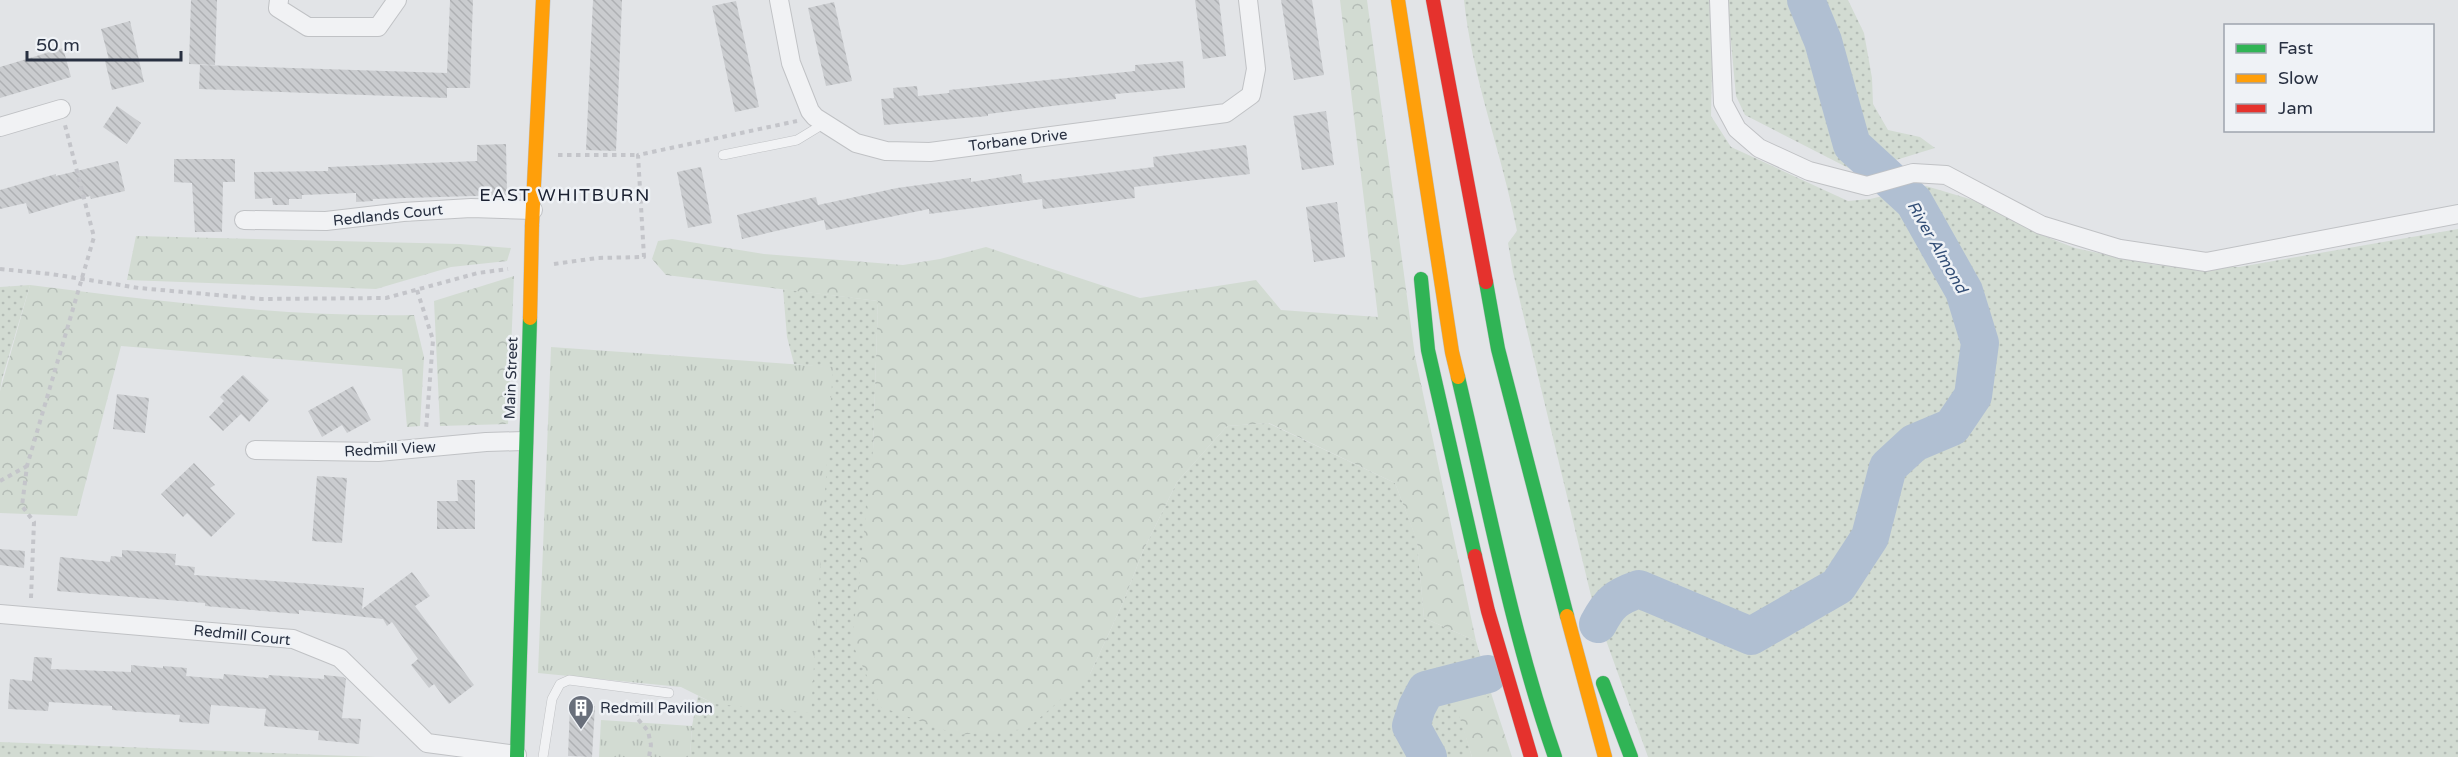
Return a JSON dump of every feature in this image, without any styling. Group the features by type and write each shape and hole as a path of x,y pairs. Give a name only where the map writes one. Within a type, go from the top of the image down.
{"main road":[{"name":"Main Street","path":"517,756 525,441 543,0"},
{"path":"1390,0 1406,140"},
{"path":"1398,0 1452,352 1510,604 1543,723 1555,757"},
{"path":"1432,0 1498,349 1605,757"},
{"path":"1419,268 1431,361 1488,611 1531,757"},
{"path":"1535,496 1587,639"},
{"path":"1599,672 1630,757"}],"street":[{"path":"279,0 278,8 308,27 378,27 397,0"},
{"path":"779,0 791,63 810,111 820,120"},
{"name":"Torbane Drive","path":"820,120 856,143 886,151 930,152 1226,113 1251,95 1257,69 1248,0"},
{"path":"1719,0 1723,103 1737,129 1759,148 1809,171 1868,186 1913,173 1946,175 2041,225 2120,249 2206,262 2458,214"},
{"path":"0,127 61,109"},
{"name":"Redlands Court","path":"244,220 326,221 403,212 471,208 533,218"},
{"name":"Redmill View","path":"255,450 378,452 486,442 525,441"},
{"name":"Redmill Court","path":"0,614 293,639 340,658 423,750 517,756"}],"lane":[{"path":"723,155 797,140 820,120"},
{"path":"543,757 552,699 560,684 569,680 669,693"}],"path":[{"path":"30,617 34,522 22,506 27,466 94,237 61,109"},
{"path":"535,154 638,155 820,120"},
{"path":"543,265 597,258 644,258 638,155"},
{"path":"0,269 139,288 261,299 386,298 478,273 511,269"},
{"path":"417,290 433,340 424,448"},
{"path":"0,482 27,466"},
{"path":"638,689 637,718 648,731 651,745 649,757"}],"green space":[{"path":"1340,0 1367,0 1415,356 1476,641 1424,618 1417,541 1395,483 1269,423 1227,426 1177,482 1143,551 1122,605 1090,674 1027,729 958,735 881,707 852,643 873,450 878,301 666,275 652,259 658,241 672,239 764,254 903,265 940,259 986,247 1140,298 1256,280 1281,310 1378,317"},
{"path":"1464,0 1711,0 1713,27 1711,116 1731,147 1848,201 1870,199 1926,186 1973,200 2039,234 2075,248 2155,265 2239,267 2458,229 2458,757 1648,757 1593,604 1513,272 1508,243 1517,231 1504,173 1480,87"},
{"path":"1727,0 1848,0 1864,33 1872,78 1873,104 1888,130 1920,137 1935,148 1886,163 1864,176 1745,115 1736,96"},
{"path":"136,236 460,244 511,248 507,261 451,267 376,289 127,280"},
{"path":"514,276 508,424 440,426 434,301"},
{"path":"30,285 2,379 0,391 0,287"},
{"path":"30,285 270,311 414,315 424,357 420,426 407,427 402,369 121,346 77,516 0,513 0,391"},
{"path":"783,289 878,301 873,450 1090,674 1122,605 1143,551 1177,482 1227,426 1268,423 1395,483 1417,540 1424,618 1476,641 1492,696 1455,699 1472,757 690,757 692,726 698,696 715,704 833,368 794,364 787,337"},
{"path":"551,347 833,367 811,713 715,704 681,687 538,673"},
{"path":"1492,696 1512,757 1472,757 1454,699"},
{"path":"601,720 692,726 690,757 599,757"},
{"path":"0,742 376,757 0,757"}],"building":[{"path":"191,0 217,0 215,65 189,64"},
{"path":"450,0 473,0 470,88 447,88 447,98 199,89 200,65 447,73"},
{"path":"593,0 622,0 616,151 586,150"},
{"path":"1195,0 1219,0 1226,56 1203,59"},
{"path":"1281,0 1312,0 1324,75 1294,80"},
{"path":"736,1 759,107 735,112 712,6"},
{"path":"834,2 852,81 826,86 808,8"},
{"path":"130,21 144,82 112,90 105,61 109,60 101,29"},
{"path":"63,48 71,77 0,98 0,67"},
{"path":"1183,61 1185,88 1115,94 1116,99 988,114 988,116 884,125 881,99 894,98 893,88 917,86 918,96 949,93 949,90 1135,71 1135,65"},
{"path":"117,106 141,123 127,144 103,127"},
{"path":"1326,111 1334,165 1302,170 1293,116"},
{"path":"506,144 507,195 373,199 373,201 356,202 356,193 302,195 302,199 289,199 289,205 273,205 272,198 255,199 254,172 328,171 328,167 477,161 477,145"},
{"path":"1246,145 1250,174 1134,187 1135,198 1043,209 1042,199 929,214 929,209 826,230 824,220 742,239 737,215 816,197 818,205 897,188 971,178 971,182 1021,174 1023,183 1154,167 1153,157"},
{"path":"174,159 235,159 235,182 223,182 222,232 195,232 192,183 174,182"},
{"path":"118,161 125,191 91,199 90,196 29,214 26,203 0,209 0,190 56,174 56,176"},
{"path":"701,167 712,223 688,228 677,172"},
{"path":"1337,202 1345,257 1314,262 1306,207"},
{"path":"243,375 269,400 249,422 241,414 223,431 209,417 224,401 220,397"},
{"path":"353,386 371,420 347,433 342,425 322,437 308,411"},
{"path":"117,394 149,398 145,433 113,429"},
{"path":"194,463 215,485 210,488 235,514 211,537 187,513 183,517 161,494"},
{"path":"317,476 347,478 342,543 312,541"},
{"path":"457,480 475,480 475,529 437,529 437,501 458,501"},
{"path":"0,549 25,551 24,568 0,565"},
{"path":"122,550 176,554 175,565 195,567 194,575 364,588 362,609 412,572 430,596 415,606 474,685 449,704 434,684 429,688 411,665 418,659 392,622 387,626 383,619 299,610 299,614 205,606 205,603 57,591 60,557 110,562 111,556 122,557"},
{"path":"34,657 52,658 51,669 131,672 131,665 187,668 186,676 223,679 224,674 268,678 269,675 324,679 324,675 343,677 346,679 342,718 361,719 359,744 318,740 319,731 264,726 266,709 211,705 209,724 179,722 180,715 112,710 112,706 49,702 48,711 8,709 10,679 32,681"},
{"name":"Redmill Pavilion","path":"570,705 595,706 592,757 568,756"}],"waterway":[{"name":"River Almond","path":"1598,624 1614,602 1639,589 1751,636 1838,586 1870,537 1888,467 1914,443 1952,427 1973,396 1980,343 1964,291 1914,202 1852,145 1823,41 1806,0"},
{"name":"River Almond","path":"1428,757 1411,726 1426,690 1488,674"}],"traffic: fast":[{"path":"1421,279 1428,350 1475,556"},
{"path":"1486,282 1498,349 1567,616"},
{"path":"517,757 530,318"},
{"path":"1458,377 1513,616 1555,757"},
{"path":"1603,683 1631,757"}],"traffic: slow":[{"path":"532,225 543,0"},
{"path":"1398,0 1452,352 1458,377"},
{"path":"530,318 532,225"},
{"path":"1567,616 1605,757"}],"traffic: jam":[{"path":"1433,0 1486,282"},
{"path":"1475,556 1488,611 1531,757"}],"place":[{"name":"Redmill Pavilion","path":"581,731"}],"district":[{"name":"EAST WHITBURN","path":"565,195"}]}
